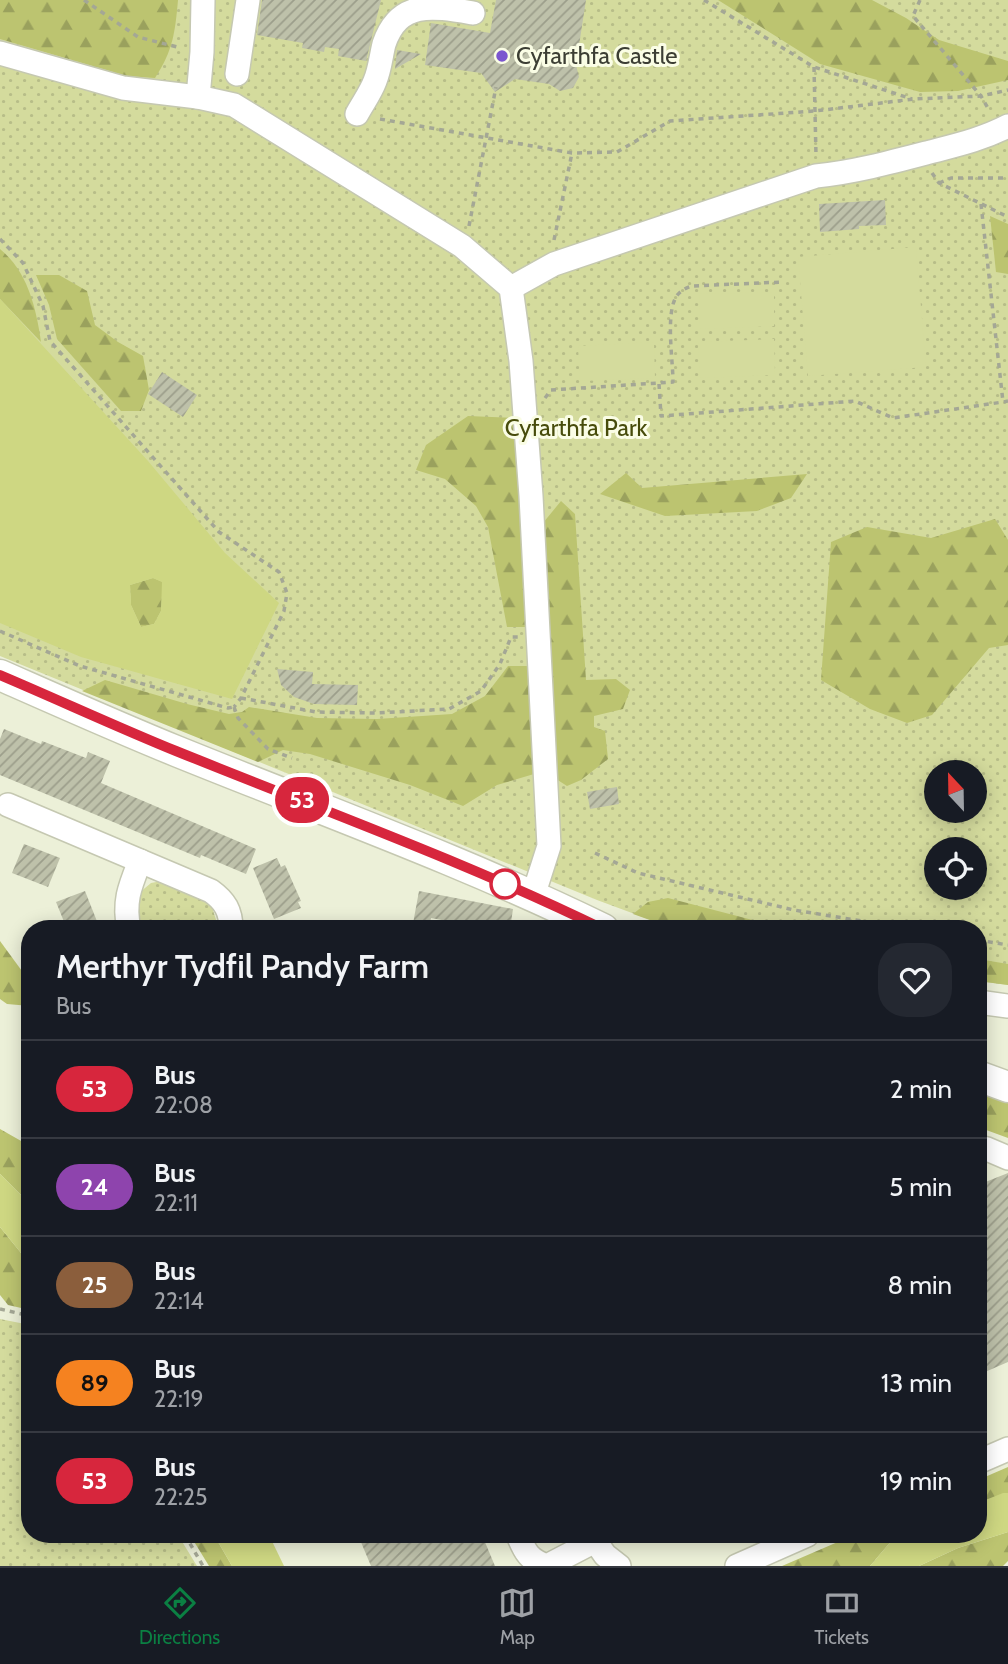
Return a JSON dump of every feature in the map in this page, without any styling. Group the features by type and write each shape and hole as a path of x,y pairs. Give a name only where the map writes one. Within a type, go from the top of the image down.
{"main road":[{"path":"0,675 176,751 533,896 584,920"},
{"path":"987,1079 1008,1087"}],"street":[{"path":"198,97 203,0"},
{"path":"237,74 248,0"},
{"path":"357,114 376,79 392,22 410,9 433,6 473,13"},
{"path":"0,53 123,88 198,97 234,105 462,246 512,288 521,361 531,496 549,846 533,896"},
{"path":"512,288 554,264 816,176 852,172 920,155 985,138 1005,127"},
{"path":"8,805 211,891 225,901 231,920"},
{"path":"127,920 127,901 140,861"},
{"path":"987,1003 1008,1006"},
{"path":"987,1149 1008,1158"},
{"path":"987,1458 1008,1449"},
{"path":"521,1543 526,1554 535,1562 547,1566 585,1543"},
{"path":"597,1543 605,1555 619,1566"},
{"path":"737,1566 789,1543"}],"path":[{"path":"84,0 138,37 182,48"},
{"path":"704,0 814,67 914,99"},
{"path":"920,0 914,16 1005,127"},
{"path":"814,67 816,176"},
{"path":"462,246 467,236 496,87"},
{"path":"357,114 572,153 617,152 670,121 815,111 914,99 981,96 1008,90"},
{"path":"554,264 551,255 572,153"},
{"path":"920,155 939,183 1008,217"},
{"path":"939,183 951,178 1008,178"},
{"path":"659,384 661,416 855,401 893,418 1006,401 981,204"},
{"path":"0,239 23,263 43,306 50,341 219,532 279,572 287,593 284,611 241,698 228,708 80,666 0,631"},
{"path":"523,405 544,399 551,390 673,383 672,311 676,296 684,288 783,282"},
{"path":"241,698 316,712 376,713 449,709 481,691 500,664 510,637 537,636"},
{"path":"234,706 238,718 268,749 292,758"},
{"path":"596,853 638,873 793,910 855,920"},
{"path":"987,942 1008,945"},
{"path":"0,1310 21,1314"},
{"path":"190,1543 203,1566"}],"green space":[{"name":"Cyfarthfa Park","path":"0,0 1008,0 1008,985 987,982 987,920 651,920 0,656"},
{"path":"0,0 178,0 172,41 155,78 127,76 0,39"},
{"path":"718,0 872,0 939,40 1008,61 1008,80 958,91 920,92 820,64"},
{"path":"990,216 1008,224 1008,274 996,272"},
{"path":"916,247 926,367 808,376 798,257"},
{"path":"0,249 18,268 29,291 41,342 0,299"},
{"path":"36,275 59,275 87,291 95,325 143,356 149,390 141,411 121,411 57,339 49,305"},
{"path":"774,292 774,326 700,329 699,294"},
{"path":"774,339 775,375 700,378 698,342"},
{"path":"654,342 655,378 580,381 578,346"},
{"path":"468,416 513,418 528,627 507,627 488,527 476,506 445,479 416,470 426,445"},
{"path":"626,473 642,488 807,474 791,498 757,511 665,516 600,494"},
{"path":"561,501 575,514 586,680 616,679 630,690 623,709 594,716 594,727 605,731 608,759 581,780 567,786 553,777 543,523"},
{"path":"995,519 1008,540 1008,645 989,648 932,715 907,723 870,709 821,680 831,542 867,527 931,538"},
{"path":"153,578 163,582 161,611 154,624 141,627 131,605 130,585"},
{"path":"508,666 528,666 534,774 497,785 463,806 410,785 310,754 283,750 258,762 82,691 105,680 229,714 242,712 249,707 317,718 377,719 452,714 485,696"},
{"path":"167,880 211,904 216,920 136,920 139,893 151,883"},
{"path":"668,898 752,920 650,920 633,914 648,902"},
{"path":"0,941 21,970 21,1005 7,1004 0,999"},
{"path":"987,960 1008,964 1008,985 987,982"},
{"path":"987,1095 1008,1102 1008,1138 987,1130"},
{"path":"0,1129 21,1141 21,1195 0,1174"},
{"path":"0,1227 21,1253 21,1308 8,1305 0,1295"},
{"path":"0,1319 21,1323 21,1543 183,1543 197,1566 0,1566"},
{"path":"1008,1467 1008,1493 987,1500 987,1476"},
{"path":"1008,1532 1008,1561 1003,1566 919,1566 958,1548 974,1543 987,1543 987,1539"},
{"path":"195,1543 219,1543 232,1566 209,1566"},
{"path":"835,1543 890,1543 870,1566 782,1566"}],"shaded area":[{"path":"0,299 148,461 225,553 279,603 232,699 81,657 0,623","holes":["153,578 162,582 161,611 154,624 141,627 131,605 130,585"]},
{"path":"0,1174 21,1195 21,1253 0,1227"},
{"path":"1008,1493 1008,1532 987,1539 987,1499"},
{"path":"219,1543 273,1543 284,1566 232,1566"},
{"path":"890,1543 974,1543 919,1566 870,1566"}],"building":[{"path":"262,0 381,0 366,61 338,56 339,49 325,47 324,52 302,48 303,43 257,35"},
{"name":"Cyfarthfa Castle","path":"496,0 586,0 576,65 579,77 573,88 560,91 549,84 515,79 495,92 481,73 425,65 431,23 490,33"},
{"path":"397,50 421,54 395,69"},
{"path":"885,200 886,225 820,232 819,204"},
{"path":"162,372 197,395 183,417 148,394"},
{"path":"277,669 313,672 312,684 358,685 357,705 314,704 294,697 281,685"},
{"path":"4,729 86,758 88,752 110,761 101,783 256,849 246,874 201,855 200,858 0,775 0,739"},
{"path":"617,787 619,804 590,809 587,792"},
{"path":"24,844 60,858 48,887 12,873"},
{"path":"277,858 281,867 285,865 301,901 298,902 301,908 274,919 253,868"},
{"path":"85,891 96,920 63,920 56,902"},
{"path":"419,891 513,909 511,920 414,920"},
{"path":"1008,1173 1008,1362 987,1371 987,1181"},
{"path":"361,1543 485,1543 495,1566 371,1566"}],"bus line":[{"name":"53","path":"0,675 176,751 512,887 584,920"}],"place":[{"name":"Cyfarthfa Castle","path":"502,56"}]}
